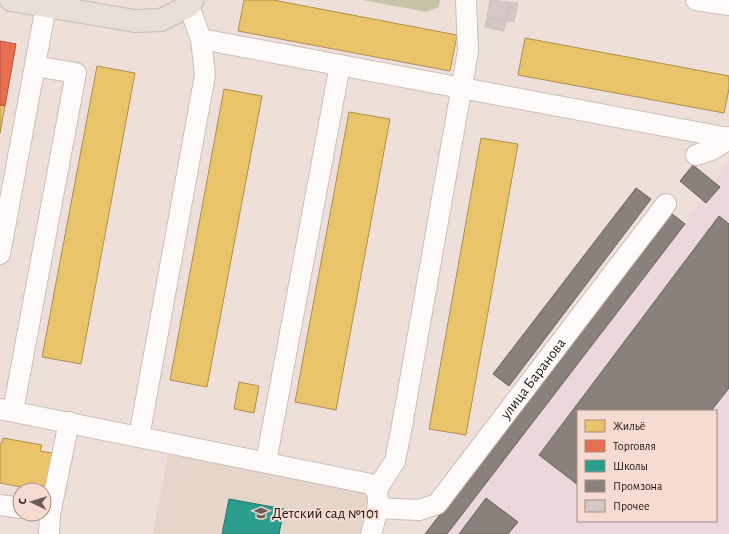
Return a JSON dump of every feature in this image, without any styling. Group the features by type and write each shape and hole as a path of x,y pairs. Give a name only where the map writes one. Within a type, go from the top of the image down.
{"main road":[{"path":"11,0 135,21 161,20 191,3"}],"street":[{"path":"371,534 377,498 395,461 462,88 468,51 466,0"},
{"path":"696,0 729,5"},
{"path":"139,437 205,75 201,39 191,3"},
{"path":"0,254 46,6"},
{"path":"201,39 729,137"},
{"path":"266,462 340,65"},
{"path":"6,410 76,73 35,66"},
{"path":"696,155 709,152 729,137"},
{"name":"улица Баранова","path":"6,410 371,484 377,498 419,510 437,504 666,204"},
{"path":"52,492 69,422"},
{"path":"0,504 12,506"},
{"path":"48,522 49,534"}],"shaded area":[{"path":"363,0 440,0 439,7 426,12"},
{"path":"729,160 729,534 447,534 685,224"},
{"name":"Детский сад №101","path":"168,454 368,491 360,534 153,534"}],"building: Жильё":[{"path":"244,0 273,0 457,35 450,71 238,31"},
{"path":"525,38 729,76 729,89 724,113 518,75"},
{"path":"97,66 135,73 81,364 42,357"},
{"path":"224,89 262,96 207,387 170,380"},
{"path":"0,105 5,106 0,133"},
{"path":"349,112 390,119 336,410 295,402"},
{"path":"481,138 518,144 466,435 429,429"},
{"path":"239,382 259,386 254,413 234,409"},
{"path":"3,438 42,445 40,451 57,454 52,482 12,482 12,485 0,483 0,443 1,444"}],"building: Торговля":[{"path":"0,41 16,44 5,106 0,105"}],"building: Школы":[{"path":"229,499 284,509 279,534 222,534"}],"building: Промзона":[{"path":"693,165 720,187 706,203 680,181"},
{"path":"636,188 651,199 509,386 493,374"},
{"path":"671,213 685,224 447,534 425,534"},
{"path":"719,216 729,224 729,388 712,410 577,410 577,484 539,455"},
{"path":"486,498 518,522 508,534 459,534"}],"building: Прочее":[{"path":"490,0 509,2 506,21 487,17"},
{"path":"510,2 518,3 514,22 506,21"},
{"path":"487,18 506,21 504,31 485,27"}],"place":[{"name":"Детский сад №101","path":"261,513"}]}
